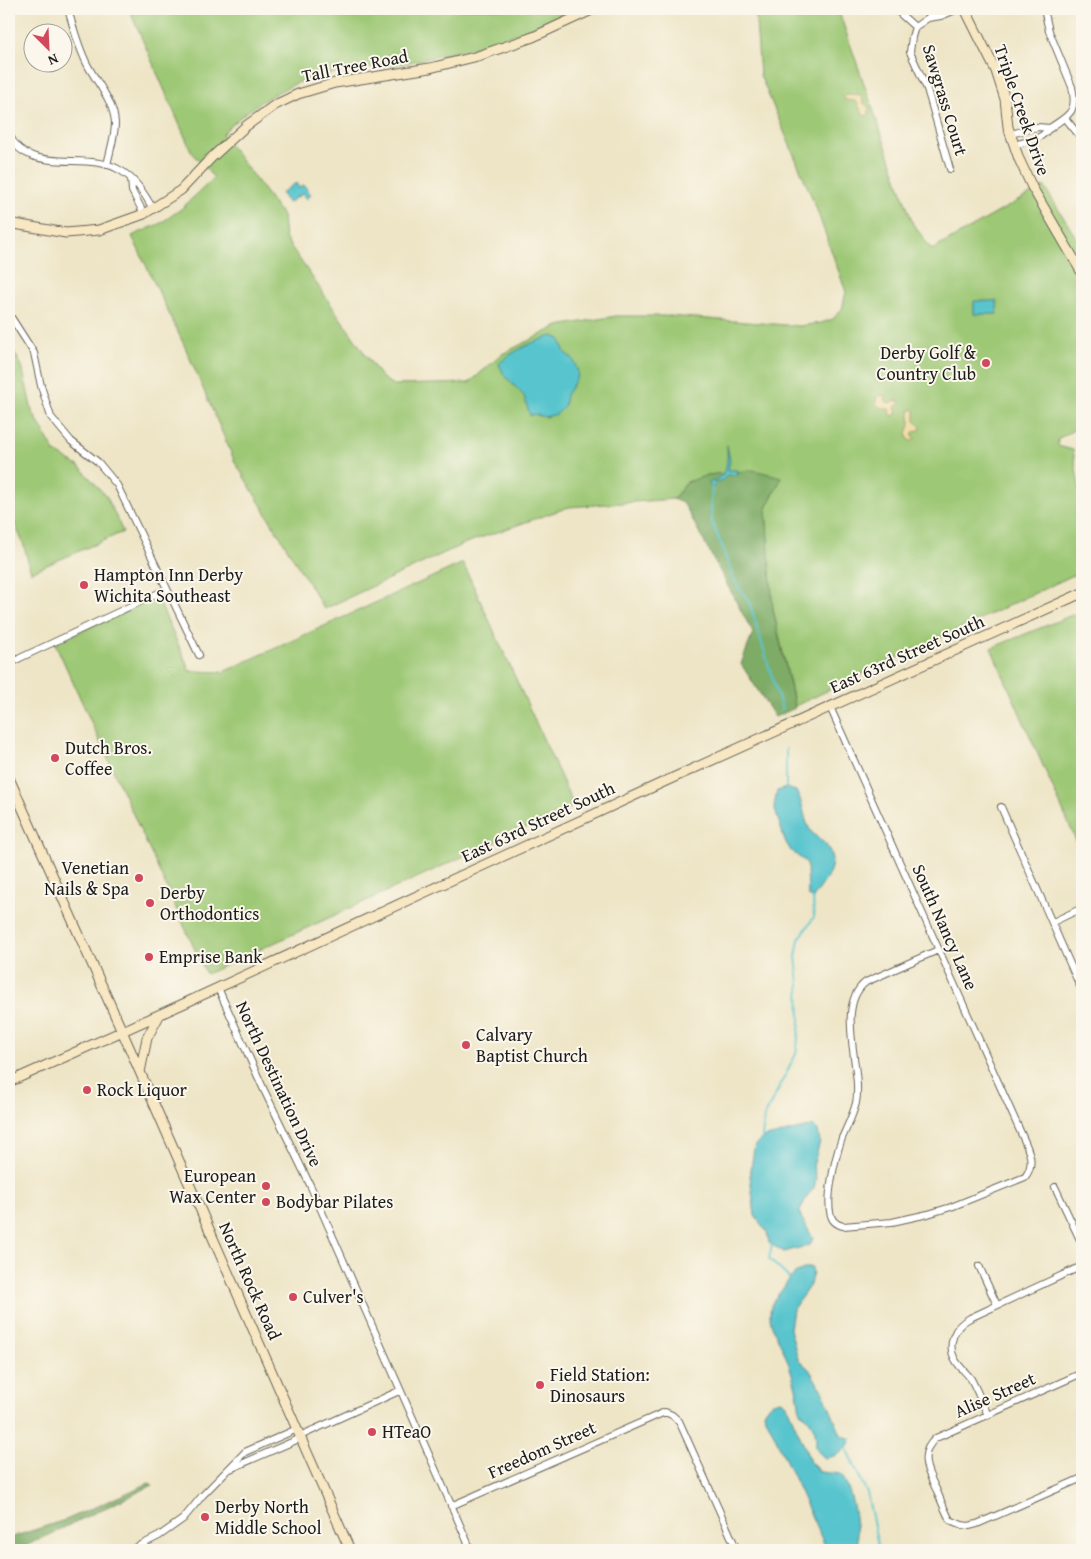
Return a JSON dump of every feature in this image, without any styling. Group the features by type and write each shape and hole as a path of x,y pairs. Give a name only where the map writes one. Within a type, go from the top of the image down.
{"main road":[{"name":"Tall Tree Road","path":"9,223 66,233 99,230 144,214 181,190 211,158 246,126 275,105 298,94 335,83 430,68 478,56 533,37 594,9"},
{"name":"Triple Creek Drive","path":"965,9 996,72 1005,99 1014,145 1032,188 1082,273"},
{"path":"1082,428 1082,471"},
{"name":"East 63rd Street South","path":"9,1082 1082,593"},
{"name":"North Rock Road","path":"9,778 350,1550"},
{"path":"140,1072 147,1038 160,1014"}],"street":[{"path":"68,9 80,48 108,101 114,117 114,128 107,165"},
{"path":"896,9 915,27"},
{"name":"Sawgrass Court","path":"935,9 928,18 915,27 910,52 927,89 950,169"},
{"name":"Sawgrass Court","path":"928,18 941,16 958,9"},
{"path":"1014,145 1040,137 1066,119 1072,108 1073,94 1049,31 1044,9"},
{"path":"1066,119 1082,138"},
{"path":"1011,134 1037,127 1051,128"},
{"path":"9,134 17,146 30,155 107,165 116,168 141,187 153,209"},
{"path":"131,179 132,191 144,214"},
{"path":"9,314 34,353 41,386 51,417 70,441 98,462 117,485 199,654"},
{"path":"9,665 20,658 167,589"},
{"path":"9,660 20,658"},
{"name":"South Nancy Lane","path":"830,707 1031,1159 1030,1168 1026,1175 1019,1180 936,1212 892,1222 843,1226 834,1222 830,1212 833,1172 839,1149 854,1111 857,1095 851,1017 854,997 866,982 938,950"},
{"path":"1002,807 1082,991"},
{"path":"1052,922 1082,908"},
{"name":"North Destination Drive","path":"218,988 311,1187 399,1391 471,1550"},
{"path":"1055,1187 1082,1244"},
{"path":"979,1266 997,1305"},
{"path":"988,1415 972,1381 953,1356 951,1345 955,1333 964,1321 1082,1266"},
{"name":"Alise Street","path":"1082,1373 936,1438 926,1451 925,1460 927,1472 948,1516 956,1523 969,1526 1082,1478"},
{"path":"225,1472 300,1434 399,1391"},
{"name":"Freedom Street","path":"451,1506 665,1412 679,1421 737,1550"},
{"path":"131,1550 159,1536 183,1519 202,1496 246,1452 300,1434"}],"green space":[{"path":"129,9 577,9 540,25 477,47 445,55 339,72 308,79 284,89 262,102 222,134 283,216 285,238 381,377 393,385 469,383 502,354 558,326 616,316 669,316 799,326 833,319 842,309 846,292 814,202 760,75 755,9 838,9 913,224 932,250 1044,186 1082,247 1082,425 1058,439 1058,446 1073,450 1082,505 1082,571 795,706 771,600 766,508 782,477 688,481 673,499 569,507 466,543 324,609 235,462 185,347 132,236 161,223 181,209 214,178 192,153"},
{"path":"9,343 22,366 32,411 55,452 80,467 107,497 123,532 31,572 23,543 9,510"},
{"path":"753,470 782,477 766,508 773,610 795,708 775,717 741,664 753,633 684,504 673,499 688,482 707,475"},
{"path":"463,563 574,806 206,974 55,643 157,597 190,671 223,672"},
{"path":"1082,611 1082,854 991,648"},
{"path":"149,1483 153,1485 17,1550 9,1550 9,1538 68,1519"}],"sand":[{"path":"847,94 862,95 863,102 869,108 869,115 864,116 856,101 845,100 844,96"},
{"path":"881,395 886,396 885,400 888,403 899,400 899,404 895,407 897,412 894,416 891,415 889,409 879,407 876,404 876,398"},
{"path":"914,409 915,421 921,429 912,433 915,439 911,441 908,439 907,433 910,425 910,410"}],"water":[{"path":"296,183 299,188 304,185 311,195 306,199 302,194 288,203 281,193"},
{"path":"974,301 997,301 997,314 974,314"},
{"path":"553,336 560,339 565,353 573,359 578,372 577,378 566,395 564,407 557,414 545,417 533,414 530,416 524,396 504,375 499,364 509,355 524,347"},
{"path":"727,445 730,461 728,470 737,470 738,475 727,475 721,481 713,482 714,488 712,488 709,484 710,482 724,473 727,462"},
{"path":"786,788 796,791 801,800 810,830 826,845 832,859 829,873 813,898 808,896 807,863 791,851 785,841 774,806 777,791"},
{"path":"813,1126 818,1130 820,1142 813,1166 816,1178 814,1189 807,1196 800,1211 801,1217 813,1238 810,1245 784,1252 769,1243 767,1232 755,1216 750,1176 754,1148 762,1138"},
{"path":"811,1267 813,1272 810,1285 793,1309 790,1329 798,1359 809,1369 824,1394 841,1435 851,1439 850,1443 841,1452 825,1458 816,1449 816,1437 813,1427 800,1412 798,1396 791,1372 770,1318 770,1309 773,1302 789,1280 798,1272"},
{"path":"782,1400 786,1404 810,1462 820,1472 841,1474 846,1483 854,1511 858,1550 827,1550 764,1413 771,1404"}],"waterway":[{"path":"713,482 712,522 733,578 750,604 782,710"},
{"path":"786,749 786,788"},
{"path":"762,1138 764,1117 796,1054 800,1022 796,957 799,939 814,917 813,898"},
{"path":"772,1244 769,1259 789,1278"},
{"path":"846,1448 867,1493 879,1550"}],"place":[{"name":"Derby Golf & Country Club","path":"986,363"},
{"name":"Hampton Inn Derby Wichita Southeast","path":"84,585"},
{"name":"Dutch Bros. Coffee","path":"55,758"},
{"name":"Venetian Nails & Spa","path":"139,878"},
{"name":"Derby Orthodontics","path":"150,903"},
{"name":"Emprise Bank","path":"149,957"},
{"name":"Calvary Baptist Church","path":"466,1045"},
{"name":"Rock Liquor","path":"87,1090"},
{"name":"European Wax Center","path":"266,1186"},
{"name":"Bodybar Pilates","path":"266,1202"},
{"name":"Culver's","path":"293,1297"},
{"name":"Field Station: Dinosaurs","path":"540,1385"},
{"name":"HTeaO","path":"372,1432"},
{"name":"Derby North Middle School","path":"205,1517"}]}
